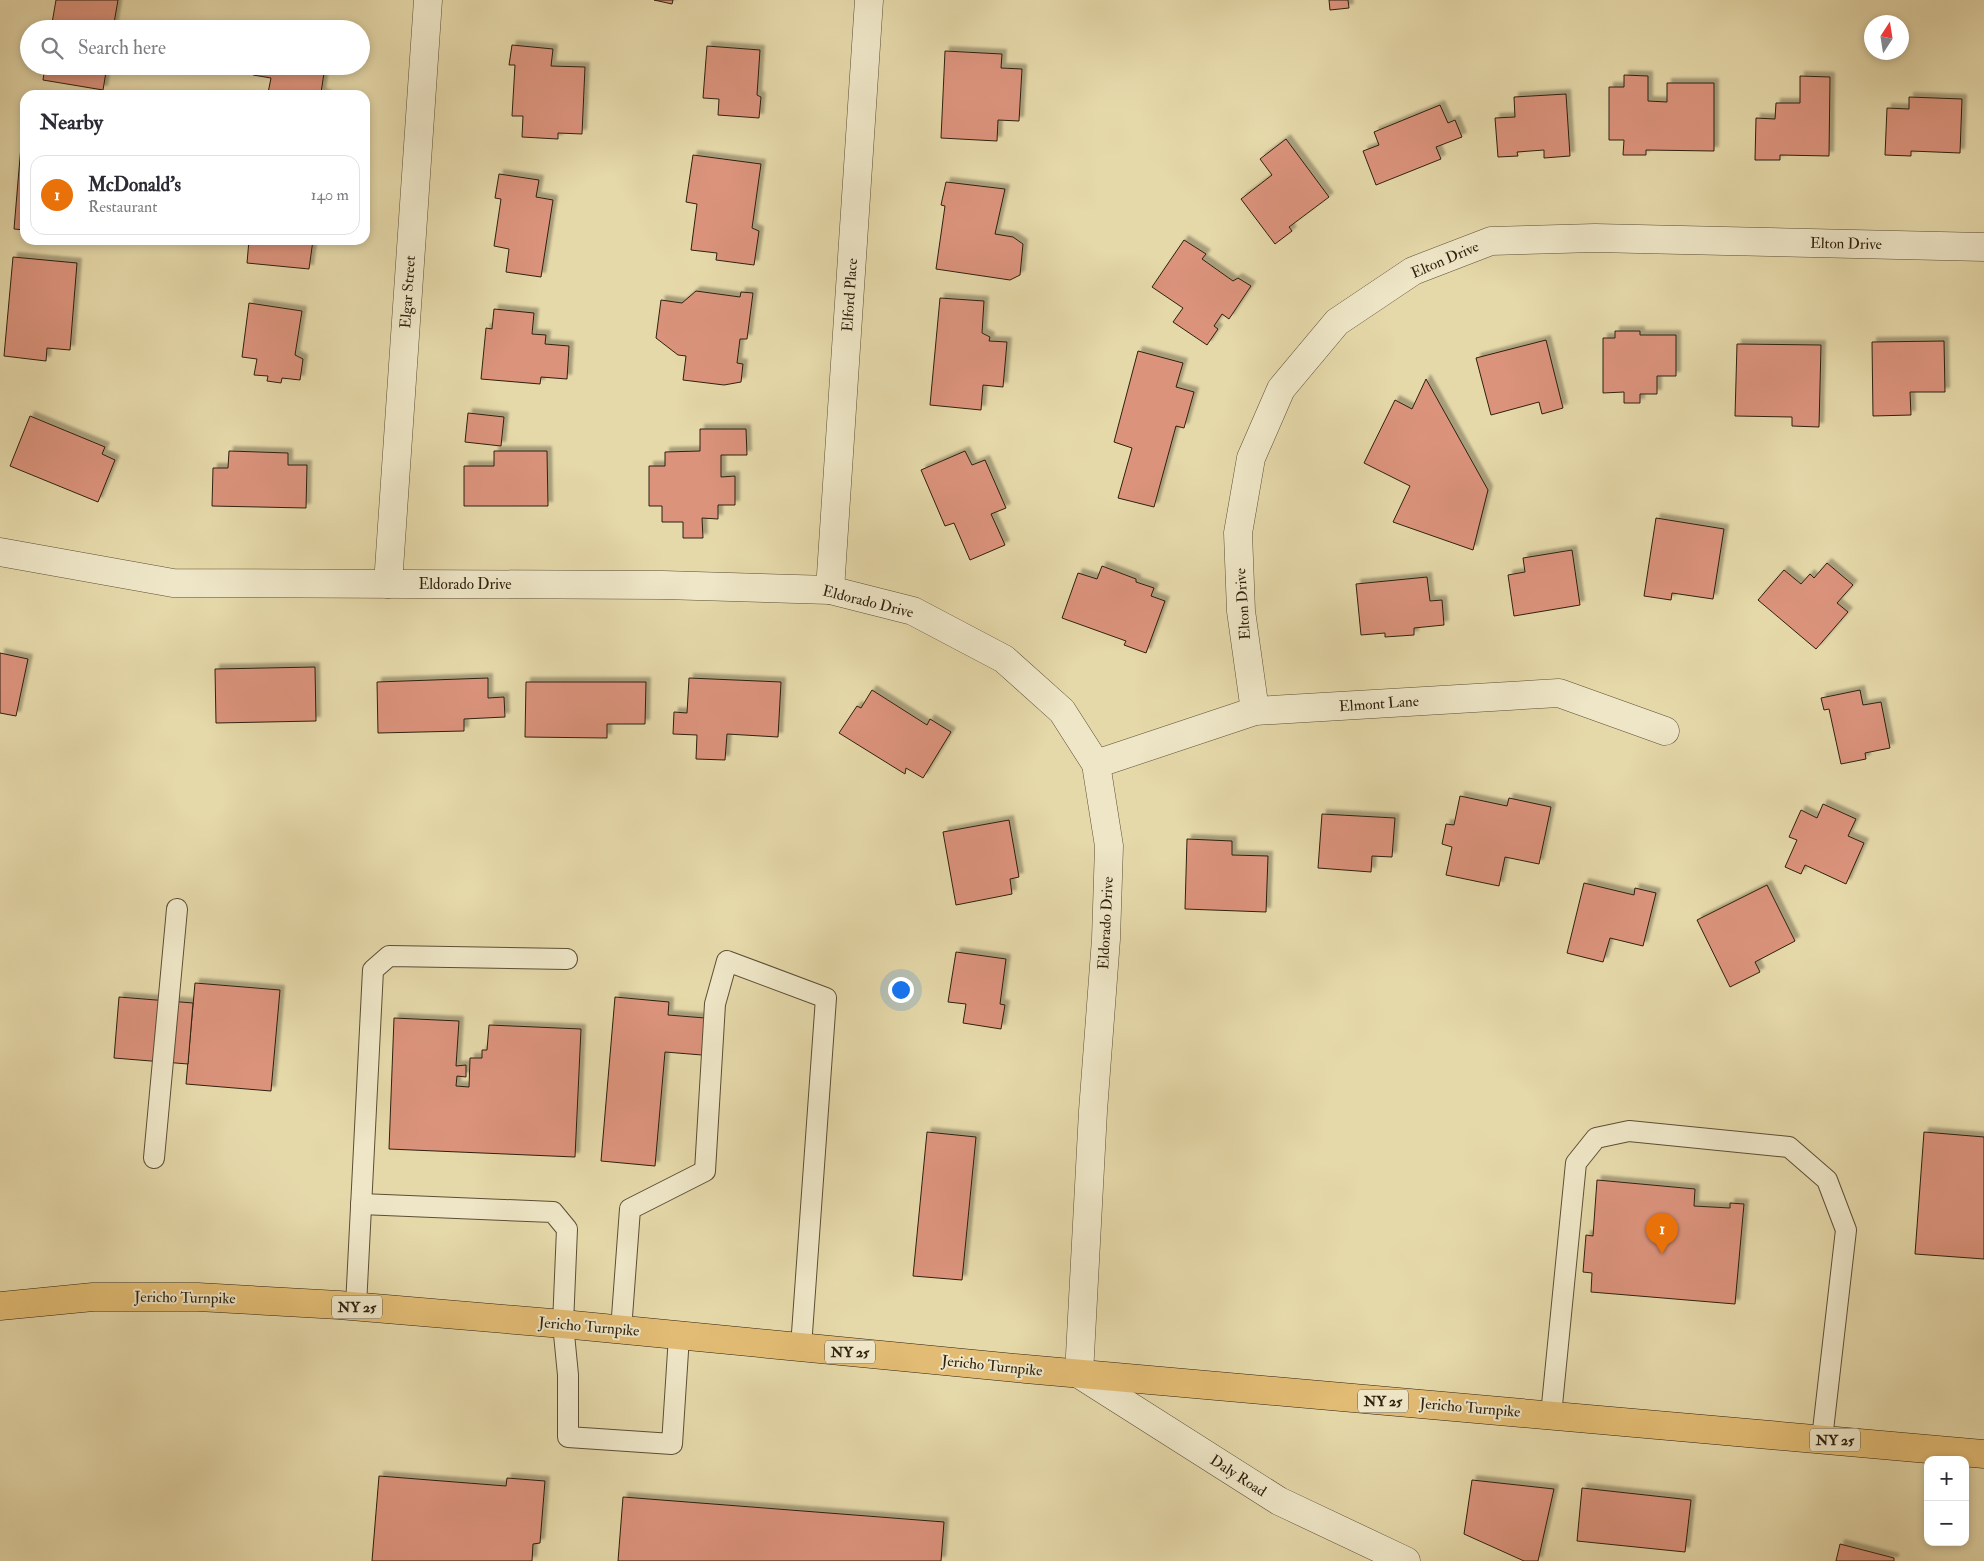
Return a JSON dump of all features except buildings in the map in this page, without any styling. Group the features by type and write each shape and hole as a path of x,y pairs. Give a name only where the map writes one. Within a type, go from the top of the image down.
{"main road":[{"name":"Jericho Turnpike","path":"0,1306 93,1297 198,1297 356,1306 1079,1374 1984,1454"}],"street":[{"name":"Elgar Street","path":"388,584 428,0"},
{"name":"Elford Place","path":"830,590 869,0"},
{"name":"Elton Drive","path":"1255,711 1241,611 1238,532 1251,458 1281,388 1337,322 1412,271 1491,241 1595,238 1984,247"},
{"name":"Eldorado Drive","path":"0,552 174,583 664,585 830,590 913,611 1004,659 1062,711 1096,764 1109,846 1106,939 1093,1110 1079,1374"},
{"name":"Elmont Lane","path":"1096,764 1255,711 1559,693 1664,731"},
{"name":"Daly Road","path":"1079,1374 1279,1501 1406,1561"}],"lane":[{"path":"154,1158 177,909"},
{"path":"356,1306 373,970 389,956 567,959"},
{"path":"621,1330 630,1208 704,1171 715,1004 727,961 826,998 801,1347"},
{"path":"1550,1415 1576,1163 1596,1138 1630,1131 1789,1147 1827,1180 1846,1230 1822,1439"},
{"path":"361,1204 553,1212 568,1229 563,1324 568,1375 568,1437 672,1444 680,1336"}],"place":[{"name":"McDonald's","path":"1662,1254"}]}
